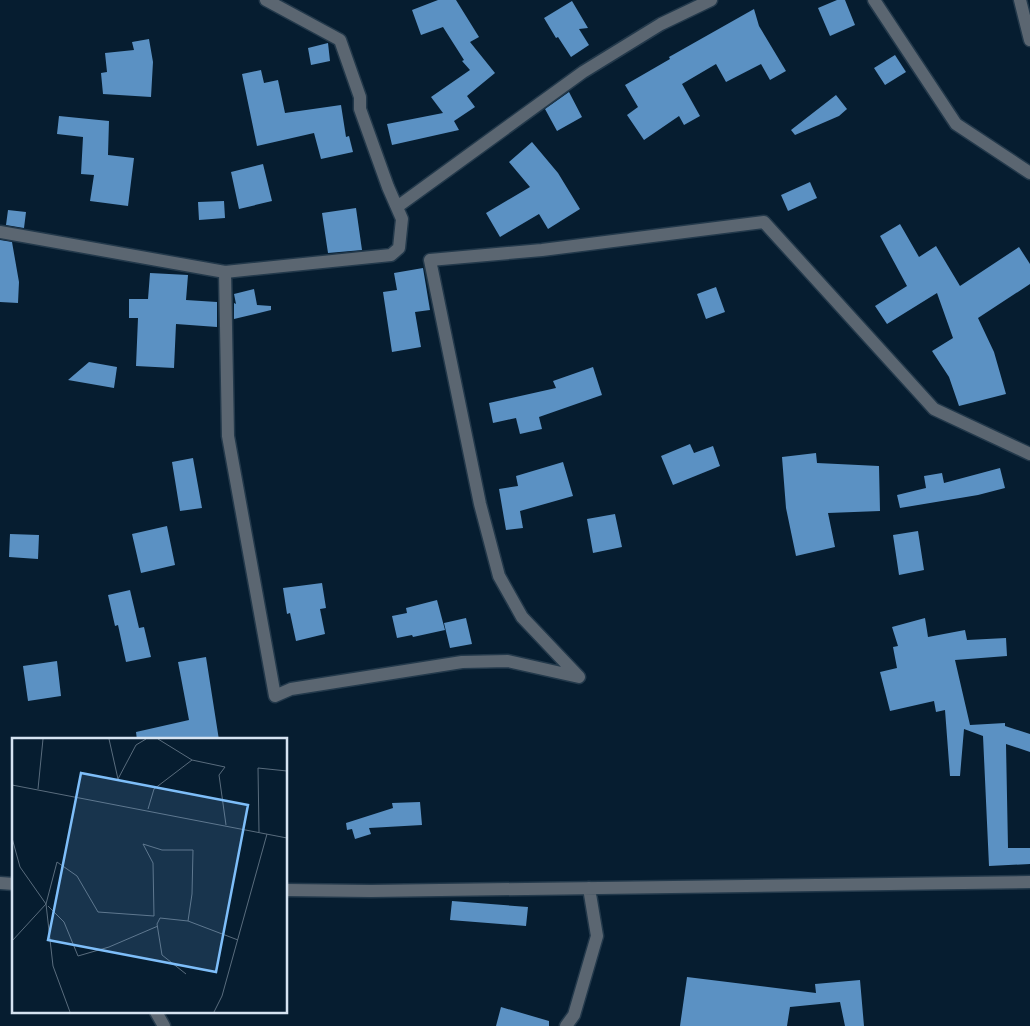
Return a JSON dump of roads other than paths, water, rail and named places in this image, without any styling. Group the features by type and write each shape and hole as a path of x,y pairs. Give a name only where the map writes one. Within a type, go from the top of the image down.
{"street":[{"path":"0,232 225,272 391,256 399,248 402,219 360,109 360,97 340,40 266,0"},
{"path":"397,207 583,72 661,24 711,0"},
{"path":"874,0 956,124 1030,173"},
{"path":"1020,0 1030,40"},
{"path":"225,272 228,436 275,696 292,689 462,662 508,662 579,677 522,617 499,576 480,504 430,260 542,250 764,222 934,409 1030,454"},
{"path":"288,890 371,892 1030,882"},
{"path":"566,1026 574,1015 597,936 589,888"},
{"path":"157,1014 164,1026"}]}
